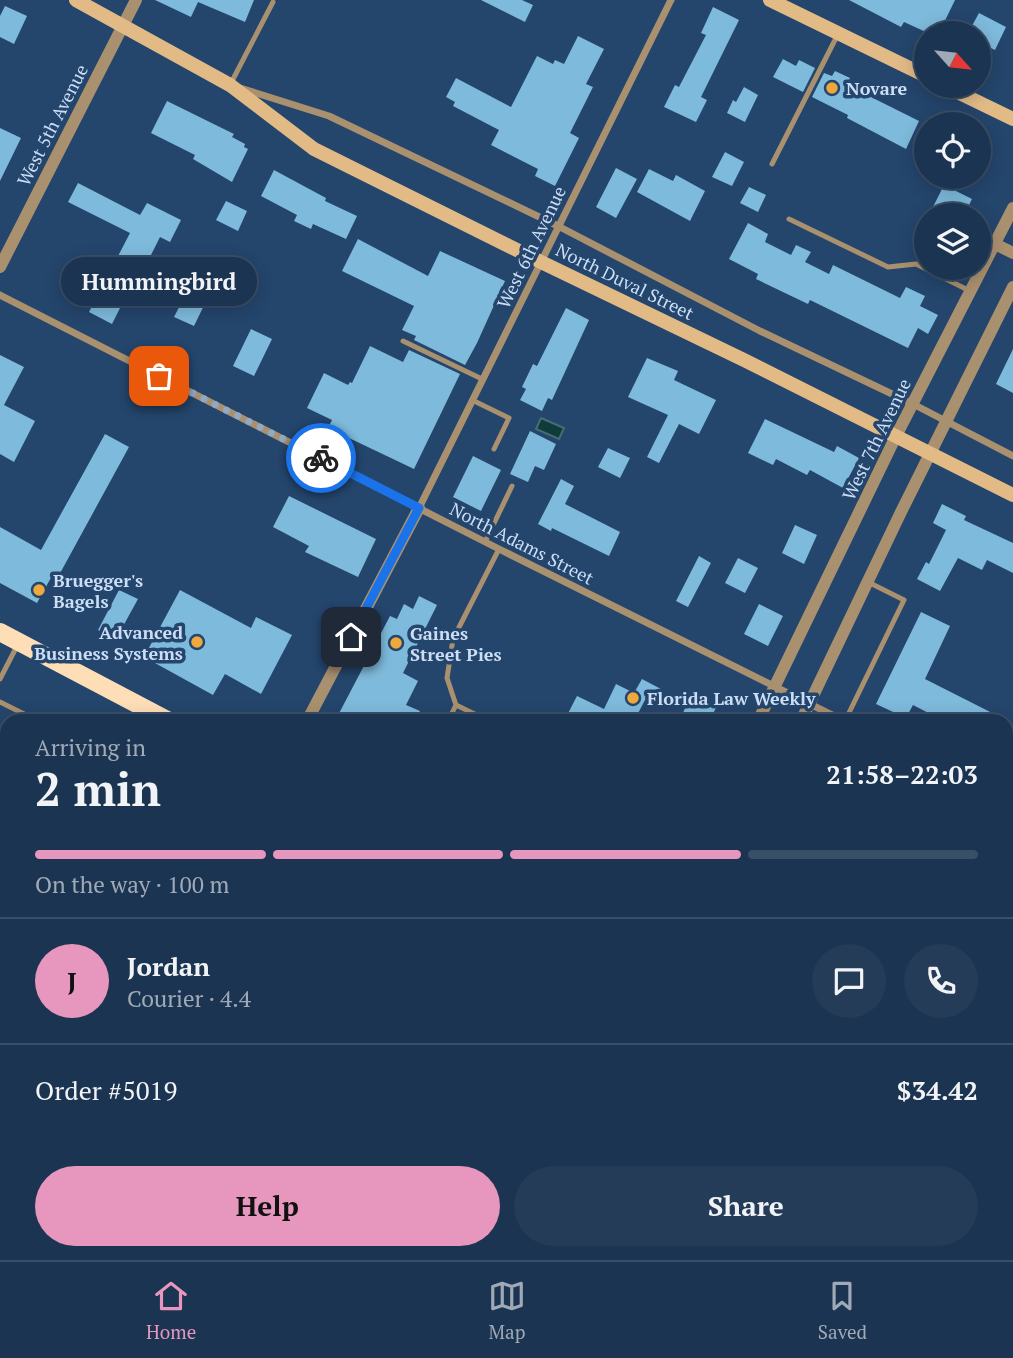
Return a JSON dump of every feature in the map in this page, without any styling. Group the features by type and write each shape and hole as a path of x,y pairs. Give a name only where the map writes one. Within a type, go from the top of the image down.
{"main road":[{"name":"North Duval Street","path":"76,0 230,85 314,149 1013,495"},
{"path":"770,0 914,70"},
{"path":"970,98 1013,119"},
{"path":"0,632 156,714"}],"street":[{"name":"West 5th Avenue","path":"0,267 136,0"},
{"name":"West 6th Avenue","path":"419,508 671,0"},
{"name":"North Duval Street","path":"230,85 329,116 558,226 760,331 1010,454"},
{"name":"West 7th Avenue","path":"761,714 896,436 1013,208"},
{"path":"995,244 1013,253"},
{"path":"805,714 1013,287"},
{"name":"North Adams Street","path":"0,295 830,714"},
{"path":"311,714 419,508"}],"lane":[{"path":"230,85 273,2"},
{"path":"772,164 838,33"},
{"path":"789,219 888,267 916,264 970,291"},
{"path":"403,341 482,379"},
{"path":"472,400 509,418 494,449"},
{"path":"1010,454 1013,446"},
{"path":"485,542 512,486"},
{"path":"452,714 456,705 447,678 453,639 499,549"},
{"path":"847,714 904,600 867,582"},
{"path":"0,679 19,642"},
{"path":"0,702 24,714"},
{"path":"456,705 475,714"}],"shaded area":[{"path":"541,418 564,428 559,439 536,429"}],"building":[{"path":"155,0 254,0 245,22 198,2 191,17"},
{"path":"481,0 522,0 533,5 525,22"},
{"path":"849,0 955,0 945,21 914,21 914,27 904,22 901,27"},
{"path":"5,6 27,16 14,44 0,37 0,16"},
{"path":"713,7 739,20 701,97 707,100 696,122 664,107 675,85 679,87 706,35 701,33"},
{"path":"979,13 1006,27 995,50 991,48 991,21 975,21"},
{"path":"578,36 604,49 586,84 593,87 570,133 579,138 555,186 535,176 538,169 491,145 499,130 453,106 455,102 446,97 456,78 511,107 537,56 553,64 555,60 564,64"},
{"path":"783,59 796,66 799,60 815,68 803,92 773,77"},
{"path":"835,71 850,78 847,85 914,118 914,132 906,149 812,97 824,73 832,76"},
{"path":"744,87 758,95 745,122 727,113"},
{"path":"167,101 234,134 232,137 245,144 244,147 248,149 232,182 193,159 195,155 151,133"},
{"path":"0,128 21,138 0,181"},
{"path":"725,152 744,162 732,186 712,177"},
{"path":"616,168 637,179 616,218 596,207"},
{"path":"649,169 673,181 676,175 705,191 690,221 637,192"},
{"path":"274,170 326,198 325,201 357,216 346,239 313,224 311,229 294,221 297,215 261,196"},
{"path":"78,183 140,215 147,203 181,220 170,242 160,237 147,263 156,267 140,298 128,292 112,324 89,312 130,233 68,202"},
{"path":"749,187 766,195 758,212 740,203"},
{"path":"942,189 952,189 972,199 970,203 935,203"},
{"path":"226,201 247,211 238,231 216,220"},
{"path":"748,223 768,234 765,242 791,255 796,245 811,252 805,262 829,274 833,265 900,298 906,287 925,296 920,306 938,315 928,334 918,328 908,348 810,300 808,304 756,279 758,274 729,259"},
{"path":"358,239 428,276 440,251 505,281 465,365 414,340 416,336 402,330 414,306 342,271"},
{"path":"194,278 213,287 194,326 174,317"},
{"path":"566,308 589,320 552,400 548,398 542,411 520,400 526,389 522,387 533,364 537,366"},
{"path":"251,329 272,339 254,376 233,366"},
{"path":"370,346 403,362 409,350 460,374 414,469 328,428 332,420 307,408 324,373 348,385 352,383"},
{"path":"1013,349 1013,393 996,384"},
{"path":"0,355 24,367 4,405 35,421 14,462 0,454"},
{"path":"647,358 678,371 674,380 716,400 699,434 679,424 659,463 647,457 668,415 628,397"},
{"path":"765,419 834,452 837,446 859,458 843,488 810,470 807,475 776,459 773,465 748,453"},
{"path":"530,431 556,444 544,470 535,466 528,482 510,474"},
{"path":"105,434 129,447 58,577 53,574 37,603 0,583 0,527 41,550"},
{"path":"608,448 630,458 620,478 598,467"},
{"path":"473,456 501,470 481,511 453,497"},
{"path":"561,479 574,486 565,504 620,532 609,556 552,528 551,531 538,524"},
{"path":"289,496 376,539 358,577 305,552 309,546 273,527"},
{"path":"942,504 966,516 964,520 1013,543 1013,573 987,560 982,570 958,558 940,591 917,579 926,562 929,564 946,530 933,523"},
{"path":"795,525 817,535 804,564 782,553"},
{"path":"699,556 711,563 688,607 676,601"},
{"path":"738,558 758,568 745,593 725,583"},
{"path":"119,590 138,599 116,639 98,630"},
{"name":"Advanced Business Systems","path":"180,590 251,628 256,617 292,635 261,694 225,674 213,695 144,657"},
{"path":"419,596 437,605 403,673 418,681 406,705 420,711 418,714 339,714 390,616 397,619 404,604 413,609"},
{"path":"759,604 783,616 768,646 744,634"},
{"path":"921,612 950,626 925,679 994,714 930,714 913,705 908,714 897,714 876,704"},
{"name":"Florida Law Weekly","path":"642,679 661,689 654,704 645,700 638,714 568,714 577,696 604,709 616,684 634,693"},
{"path":"691,696 716,708 713,714 682,714"}],"way so far":[{"path":"159,376 321,458"}],"place":[{"name":"Novare","path":"832,88"},
{"name":"Hummingbird","path":"159,376"},
{"name":"Bruegger's Bagels","path":"39,590"},
{"name":"Advanced Business Systems","path":"197,642"},
{"name":"Gaines Street Pies","path":"396,643"},
{"name":"Florida Law Weekly","path":"633,698"}],"route":[{"path":"321,458 419,508 351,637"}]}
